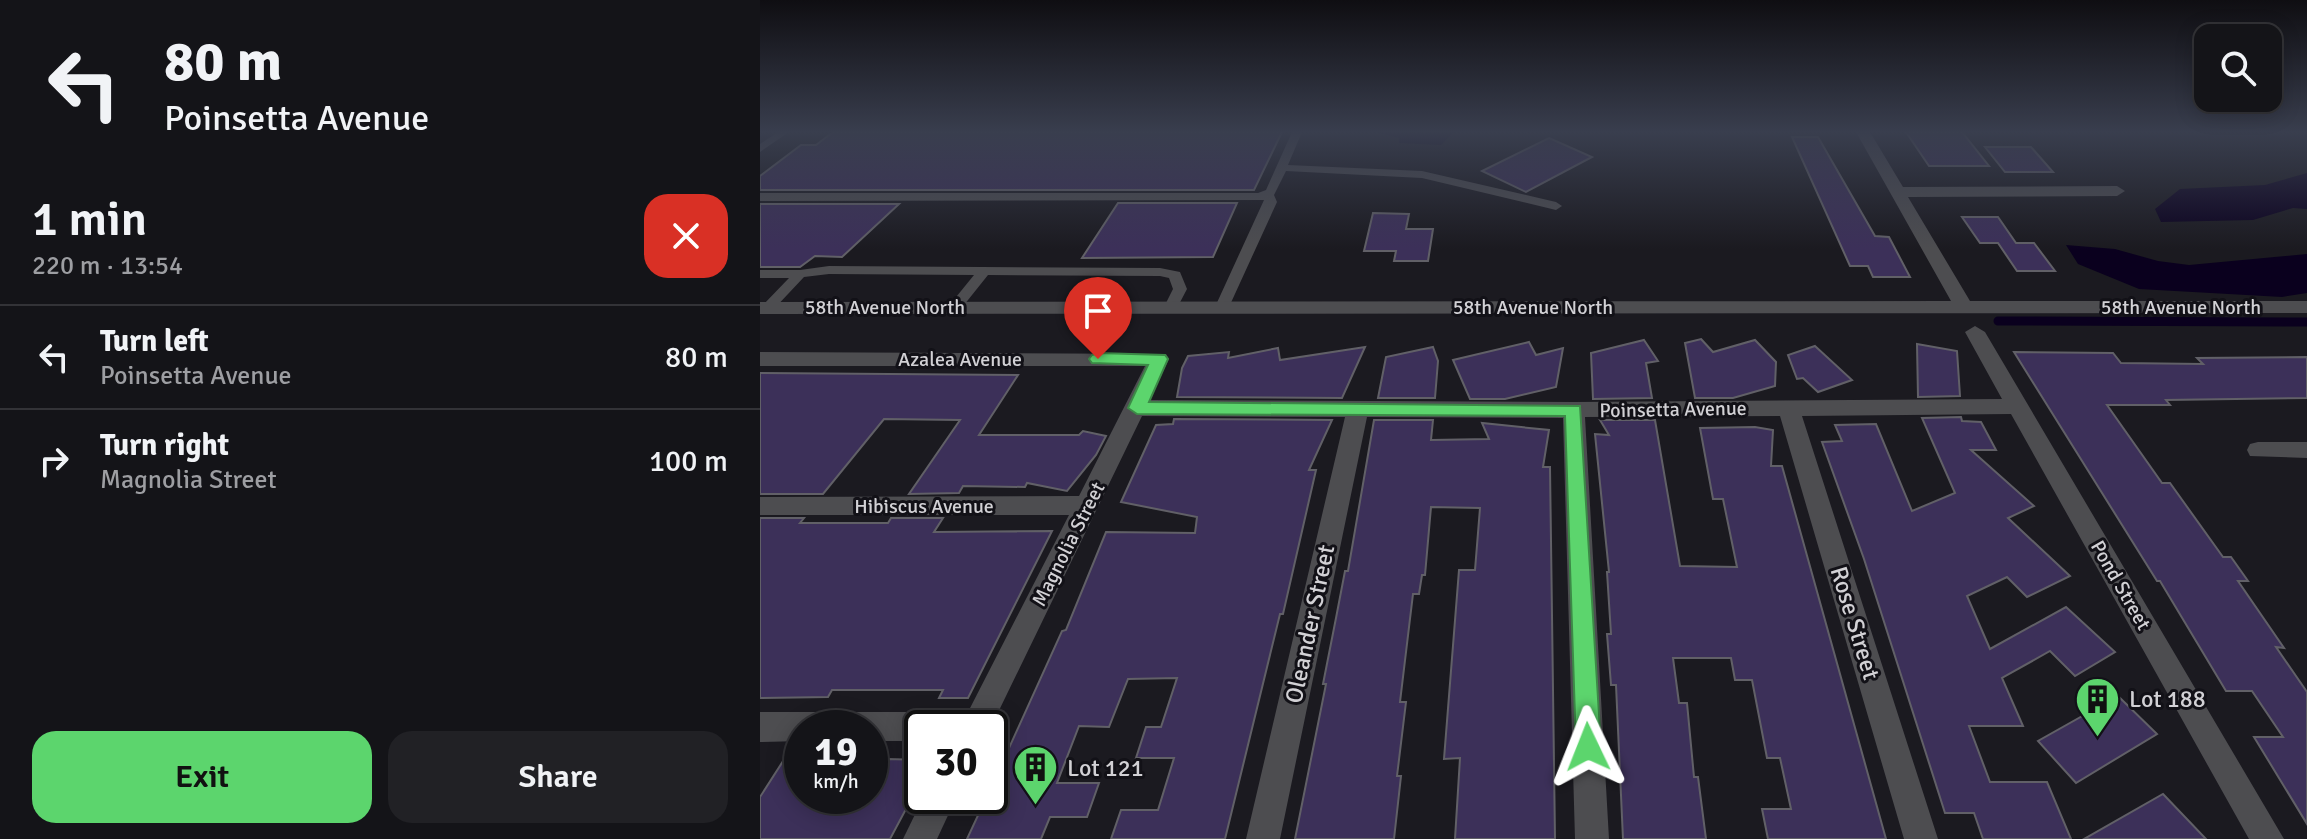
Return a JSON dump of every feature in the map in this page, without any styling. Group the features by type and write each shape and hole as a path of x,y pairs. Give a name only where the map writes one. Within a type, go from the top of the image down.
{"street":[{"path":"1886,171 1963,306"},
{"path":"1898,192 2117,191"},
{"name":"58th Avenue North","path":"763,308 2307,307"},
{"name":"Pond Street","path":"1975,332 2267,839"},
{"name":"Azalea Avenue","path":"760,359 1159,359"},
{"name":"Magnolia Street","path":"984,710 1159,359"},
{"name":"Poinsetta Avenue","path":"1137,408 1574,410 2017,406"},
{"name":"Rose Street","path":"1789,408 1921,839"},
{"name":"Oleander Street","path":"1263,839 1358,409"},
{"path":"1574,410 1592,839"},
{"path":"2258,450 2307,450"},
{"name":"Hibiscus Avenue","path":"760,506 1087,505"},
{"path":"760,727 904,727"},
{"path":"920,839 932,814"}],"lane":[{"path":"1222,307 1271,202 1268,195 1279,171"},
{"path":"1331,171 1441,178 1556,206"},
{"path":"760,197 1268,195"},
{"path":"760,274 829,270 1160,272 1175,275 1180,289 1171,307"},
{"path":"955,307 984,271"},
{"path":"763,308 800,274"}],"shaded area":[{"path":"2307,173 2307,209 2293,208 2253,220 2161,222 2155,209 2180,189 2265,185"},
{"path":"2066,245 2115,249 2158,261 2189,265 2307,254 2307,293 2282,297 2139,289 2078,264"}],"building":[{"path":"766,171 1263,171 1254,190 760,190 760,176"},
{"path":"1482,171 1565,171 1526,192"},
{"path":"1807,171 1838,171 1875,236 1889,237 1910,277 1873,277 1868,266 1850,266"},
{"path":"2004,171 2053,172 2005,172"},
{"path":"1118,203 1237,203 1213,257 1082,258"},
{"path":"760,204 899,204 842,257 815,256 800,267 760,267"},
{"path":"1373,213 1409,214 1406,229 1433,229 1428,261 1394,261 1396,251 1364,251"},
{"path":"1962,217 1998,217 2016,243 2034,243 2055,271 2017,271 1998,243 1980,243"},
{"path":"1701,339 1713,352 1755,340 1776,362 1775,386 1733,398 1695,398 1685,343"},
{"path":"1644,340 1658,361 1646,363 1652,398 1593,399 1591,353"},
{"path":"1529,342 1536,355 1563,348 1556,387 1505,399 1470,399 1453,360"},
{"path":"1917,344 1957,351 1960,396 1918,397"},
{"path":"1815,346 1852,380 1818,392 1803,378 1797,379 1788,355"},
{"path":"1365,347 1342,398 1177,397 1182,368 1188,356 1229,352 1228,358 1278,348 1280,360"},
{"path":"1433,347 1438,361 1435,398 1378,398 1386,357"},
{"path":"2014,352 2113,353 2121,363 2203,364 2197,358 2307,357 2307,398 2166,400 2170,405 2107,405 2162,483 2170,483 2223,557 2231,557 2248,581 2238,581 2284,648 2276,647 2307,692 2307,824 2254,737 2283,737 2252,691 2226,691"},
{"path":"760,373 1018,375 979,435 1079,435 1083,431 1106,436 1096,455 1067,491 1027,483 1025,487 963,486 959,493 909,494 960,420 884,419 823,494 760,494"},
{"path":"1961,417 1962,421 1981,422 1996,450 1971,450 2034,506 2008,518 2070,576 2027,597 2007,577 1967,596 1990,649 2066,607 2115,652 2075,676 2050,651 2002,678 2023,726 1969,726 1990,782 2047,782 2071,839 1983,839 1974,813 1945,813 1864,559 1822,442 1842,441 1835,425 1876,424 1912,511 1955,493 1922,418"},
{"path":"1174,419 1332,420 1309,470 1316,470 1283,614 1280,614 1225,839 1111,839 1121,810 1158,810 1174,758 1136,758 1146,727 1161,727 1177,678 1128,679 1109,727 1079,726 1057,783 1099,783 1087,817 1050,817 1041,839 967,839 979,814 1008,814 1008,750 1062,631 1066,630 1106,532 1195,533 1197,517 1121,502 1156,425 1173,424"},
{"path":"1374,420 1433,420 1431,440 1489,439 1482,423 1549,430 1543,467 1550,467 1555,839 1455,839 1460,758 1444,759 1459,570 1475,570 1480,508 1431,507 1425,575 1422,575 1419,594 1413,594 1400,702 1406,702 1397,776 1401,776 1394,839 1295,839 1345,571 1348,571"},
{"path":"1600,420 1655,420 1680,566 1737,567 1723,499 1713,499 1700,428 1755,427 1773,430 1771,466 1782,466 1886,839 1768,839 1762,809 1791,809 1780,758 1767,758 1752,680 1735,680 1731,658 1673,658 1679,703 1687,703 1694,777 1698,777 1706,839 1623,839 1616,685 1611,685 1607,634 1611,634 1609,572 1595,434 1609,435"},
{"path":"760,518 804,518 800,523 888,523 891,518 943,518 934,532 1052,531 968,698 939,698 943,690 832,690 828,697 760,698"},
{"name":"Lot 188","path":"2118,696 2157,734 2076,783 2038,741"},
{"path":"888,759 904,759 904,813 890,839 760,839 760,797 784,760 784,814 888,814"},
{"path":"2163,794 2206,839 2084,839"}],"waterway":[{"path":"1998,321 2307,322"}],"place":[{"name":"Lot 188","path":"2098,738"},
{"name":"Lot 121","path":"1036,807"}],"route":[{"path":"1098,359 1159,359 1137,408 1574,410 1588,747"}]}
